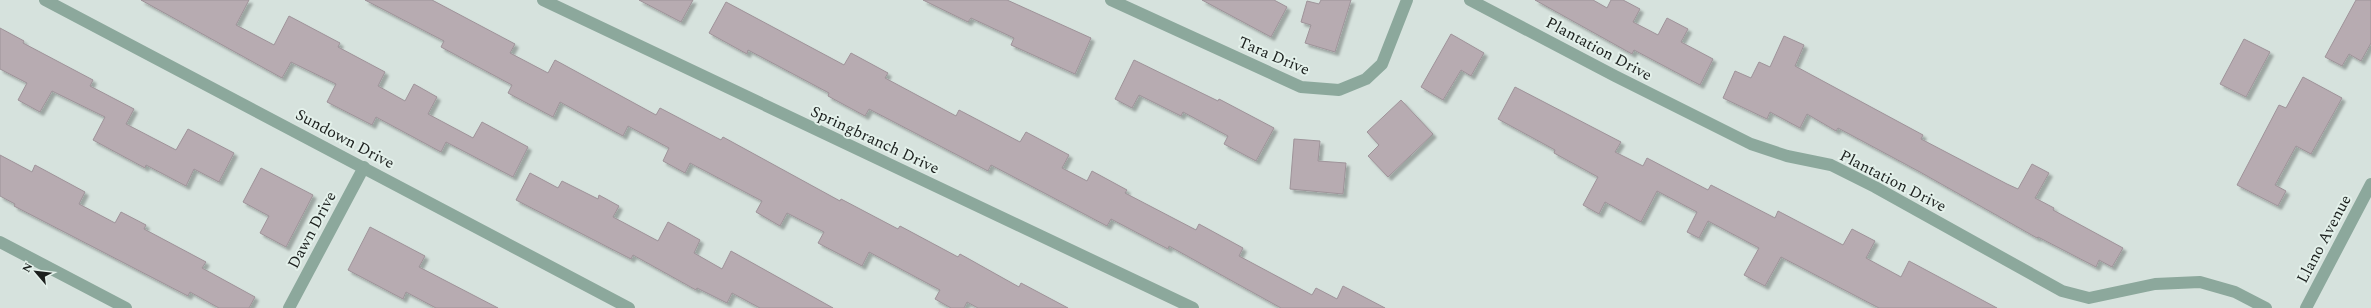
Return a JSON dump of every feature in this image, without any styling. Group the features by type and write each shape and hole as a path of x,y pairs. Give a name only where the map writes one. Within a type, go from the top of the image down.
{"street":[{"name":"Sundown Drive","path":"45,0 629,308"},
{"name":"Springbranch Drive","path":"543,0 1193,308"},
{"name":"Tara Drive","path":"1111,0 1301,88 1332,90 1339,90 1366,79 1382,64 1408,0"},
{"name":"Plantation Drive","path":"1470,0 1615,76 1751,144 1787,156 1831,166 1876,187 2062,291 2089,298 2155,284 2200,282 2235,292 2266,308"},
{"name":"Dawn Drive","path":"289,308 364,167"},
{"name":"Llano Avenue","path":"2306,308 2371,184"},
{"path":"0,242 126,308"}],"building":[{"path":"141,0 249,0 236,25 274,45 289,16 340,43 338,47 385,72 378,86 405,101 414,84 437,97 428,114 473,138 482,122 528,147 513,177 446,142 441,152 376,117 372,125 327,102 336,84 291,62 282,78"},
{"path":"365,0 432,0 515,44 510,53 548,73 555,60 656,115 660,108 721,140 723,137 840,201 841,199 898,229 900,226 958,257 960,254 1019,287 1021,283 1068,308 978,308 967,302 964,308 951,308 935,299 940,290 869,252 862,266 818,243 824,232 787,213 780,226 756,212 762,201 690,163 685,173 663,161 669,148 628,126 623,136 560,102 553,117 508,93 512,85 441,47 444,41"},
{"path":"639,0 693,0 681,22"},
{"path":"923,0 1007,0 1091,38 1075,74 1011,45 1014,38 971,18 968,22"},
{"path":"1202,0 1274,0 1287,7 1271,37"},
{"path":"1321,0 1351,0 1335,52 1305,43 1311,25 1301,22 1307,1 1319,4"},
{"path":"1535,0 1593,0 1607,8 1611,0 1623,0 1640,9 1633,22 1658,35 1667,18 1688,29 1681,42 1713,59 1700,85 1634,50 1632,54"},
{"path":"2356,0 2371,0 2371,43 2361,61 2349,54 2342,66 2325,57"},
{"path":"726,2 844,65 851,53 888,73 885,78 956,116 959,110 1020,142 1026,132 1069,155 1062,168 1087,181 1092,171 1127,190 1125,193 1196,230 1199,224 1243,248 1239,256 1312,295 1316,288 1337,299 1343,286 1385,308 1281,308 1169,246 1168,249 1111,219 1107,226 991,165 988,171 869,109 865,116 828,96 829,93 748,50 747,54 709,33"},
{"path":"0,28 24,41 23,43 93,80 90,86 134,109 126,124 176,150 188,129 234,153 219,182 194,169 186,186 146,165 145,168 93,140 105,117 52,91 40,112 18,100 27,83 0,69"},
{"path":"1451,34 1484,53 1471,76 1461,70 1443,100 1421,87"},
{"path":"1784,36 1804,45 1795,66 1923,135 1921,139 2007,184 2018,189 2032,164 2049,173 2035,198 2054,208 2053,210 2123,248 2112,267 2099,260 2096,267 2038,237 2037,238 1920,172 1838,128 1836,131 1807,114 1800,128 1770,112 1767,119 1723,98 1735,71 1751,78 1759,62 1770,67"},
{"path":"2244,39 2270,52 2246,97 2220,84"},
{"path":"1134,60 1218,101 1219,99 1274,128 1256,161 1224,144 1228,136 1183,112 1181,116 1139,95 1132,108 1115,99"},
{"path":"2303,77 2342,98 2311,154 2296,146 2275,185 2286,191 2278,206 2237,185 2279,105 2286,108"},
{"path":"1515,87 1621,142 1615,152 1643,166 1647,158 1708,190 1711,185 1775,218 1778,211 1843,245 1852,229 1875,241 1866,258 1901,277 1909,261 1997,308 1879,308 1781,257 1765,286 1744,275 1759,248 1708,221 1699,238 1687,232 1697,212 1657,191 1641,222 1605,202 1599,214 1583,205 1598,177 1554,153 1555,150 1498,119"},
{"path":"1401,100 1433,134 1388,177 1368,156 1379,145 1367,132"},
{"path":"1294,139 1320,141 1318,161 1346,163 1343,194 1290,189"},
{"path":"0,155 32,172 35,165 85,192 79,204 115,223 121,212 146,225 144,229 206,262 202,268 255,297 249,308 219,308 190,292 188,296 14,206 15,204 0,196"},
{"path":"261,168 313,195 286,247 260,233 269,216 243,202"},
{"path":"530,173 558,188 562,181 598,199 599,195 619,206 613,217 658,241 668,222 700,240 694,253 722,269 731,251 833,308 760,308 732,293 727,303 697,288 696,290 633,255 631,259 516,200"},
{"path":"370,227 425,256 419,267 498,308 436,308 406,292 403,299 348,270"}]}
